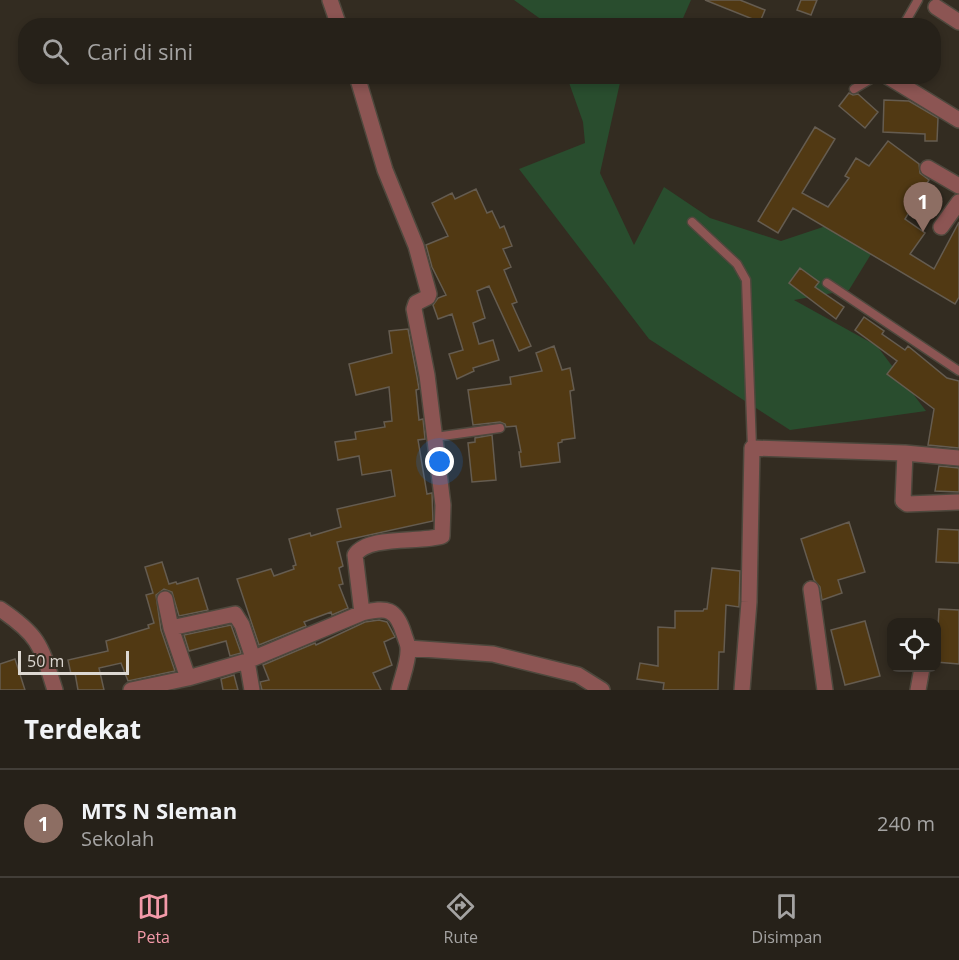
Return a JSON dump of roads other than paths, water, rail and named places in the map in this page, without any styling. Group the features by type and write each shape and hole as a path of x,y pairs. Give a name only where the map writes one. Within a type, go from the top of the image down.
{"street":[{"path":"330,0 336,18"},
{"path":"936,7 959,22"},
{"path":"359,84 385,170 416,246 429,294 428,297 416,303 414,309 427,375 443,505 443,532 439,537 388,542 362,548 357,552 355,555 362,613"},
{"path":"900,84 959,120"},
{"path":"928,168 959,186"},
{"path":"941,227 959,202"},
{"path":"742,690 749,602 752,448 905,453 959,458"},
{"path":"905,453 903,501 907,504 959,502"},
{"path":"811,590 825,690"},
{"path":"165,599 171,628 188,678"},
{"path":"0,609 22,624 42,649 55,690"},
{"path":"131,690 188,678 250,660 362,613 380,610 394,613 401,625 408,648 399,690"},
{"path":"171,628 235,614 242,625 250,660 252,690"},
{"path":"408,648 493,654 578,675 602,690"},
{"path":"918,690 921,672"}],"lane":[{"path":"908,18 918,0"},
{"path":"854,89 862,84"},
{"path":"692,222 737,264 746,280 752,448"},
{"path":"827,283 959,371"},
{"path":"435,437 500,428"}],"place":[{"name":"MTS N Sleman","path":"923,232"}]}
